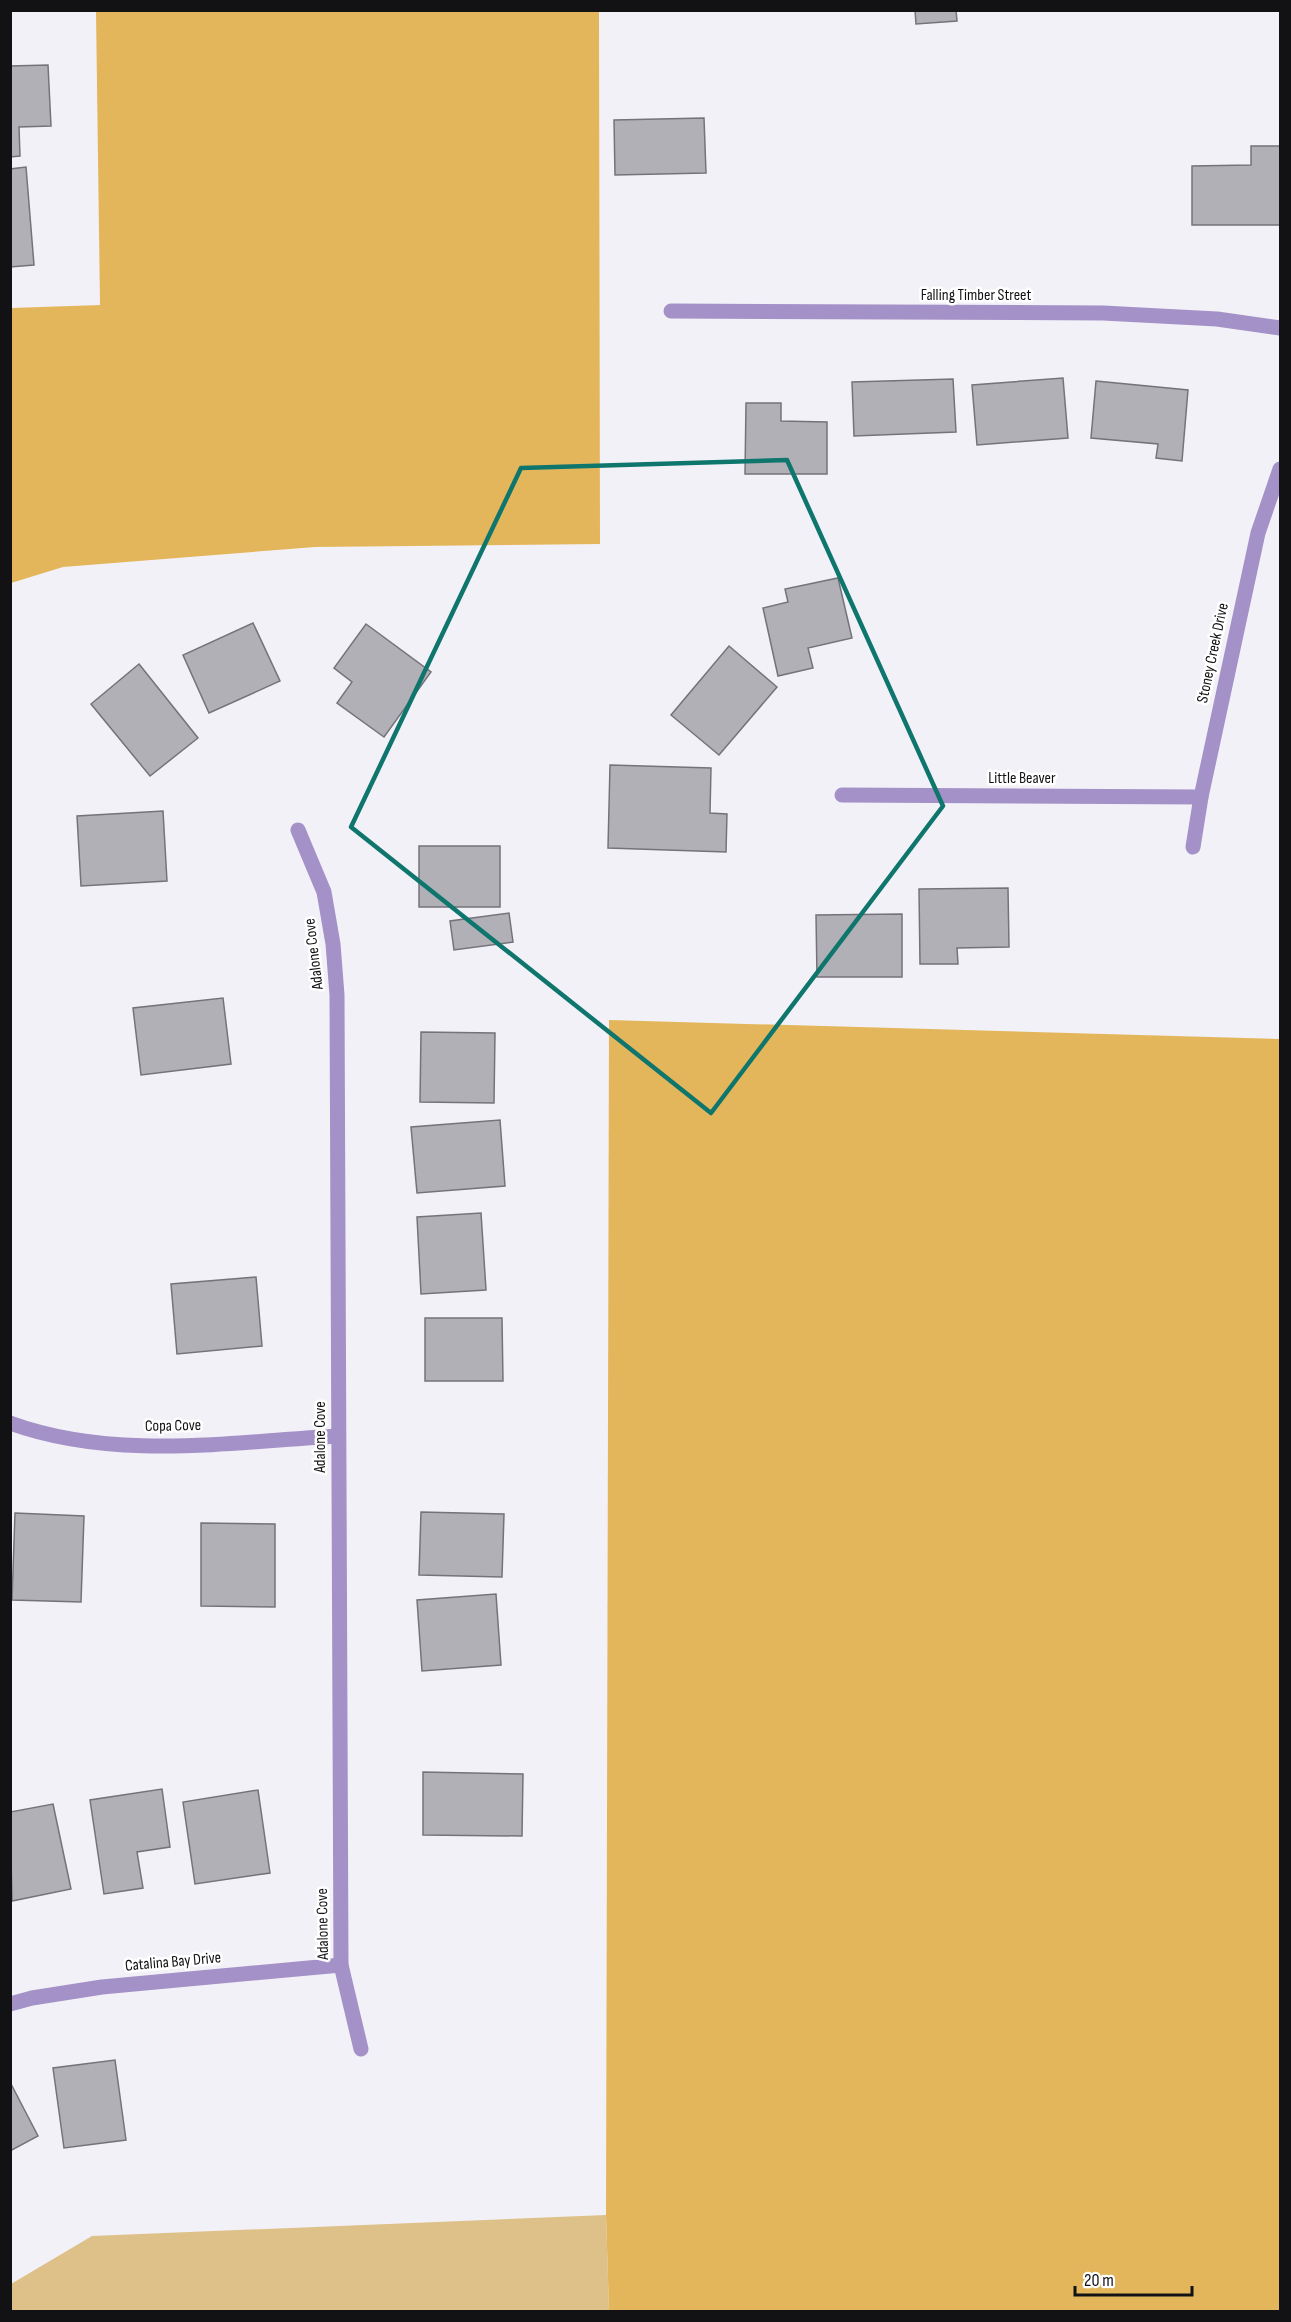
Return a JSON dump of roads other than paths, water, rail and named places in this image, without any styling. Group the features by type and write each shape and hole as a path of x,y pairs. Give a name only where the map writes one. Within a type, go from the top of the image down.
{"street":[{"name":"Falling Timber Street","path":"671,311 1102,314 1218,319 1281,328"},
{"name":"Stoney Creek Drive","path":"1193,847 1201,797 1258,533 1281,469"},
{"name":"Little Beaver","path":"842,795 1201,797"},
{"name":"Adalone Cove","path":"298,830 324,892 333,944 337,995 341,1965 361,2049"},
{"name":"Copa Cove","path":"10,1423 62,1437 104,1443 165,1446 338,1436"},
{"name":"Catalina Bay Drive","path":"10,2004 32,1998 102,1987 341,1965"}]}
